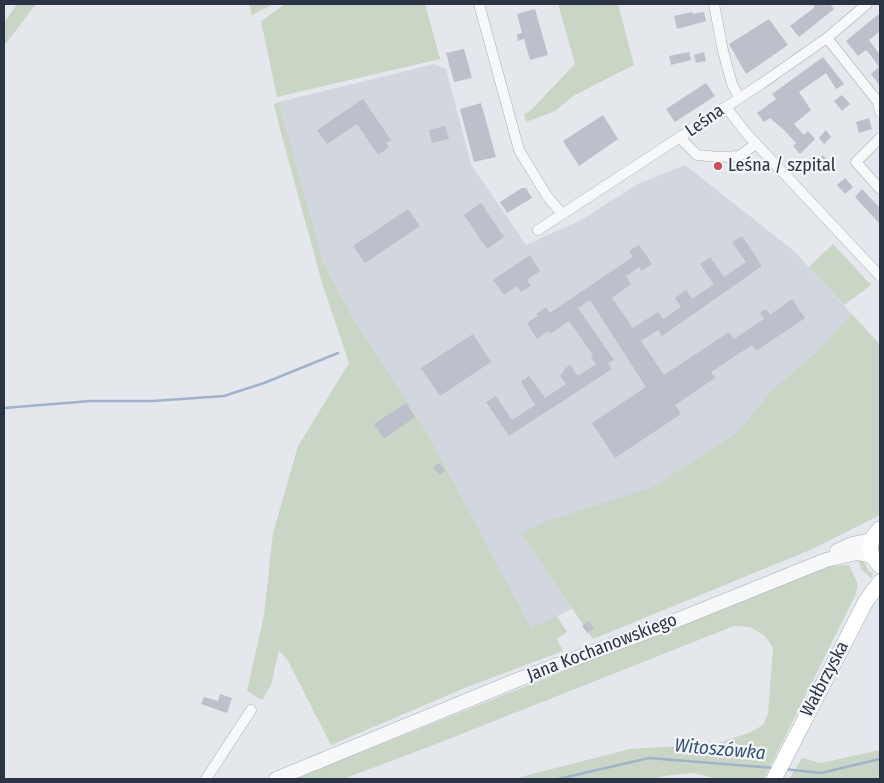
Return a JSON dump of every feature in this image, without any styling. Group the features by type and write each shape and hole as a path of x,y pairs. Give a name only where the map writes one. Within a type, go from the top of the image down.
{"main road":[{"path":"866,601 876,561 876,535"},
{"name":"Wałbrzyska","path":"774,779 866,601 880,582"}],"street":[{"path":"479,4 519,150 547,196 562,214"},
{"path":"714,4 723,51 732,84 739,97"},
{"name":"Leśna","path":"538,230 761,84 827,38 867,4"},
{"path":"827,38 879,105"},
{"path":"726,107 756,144 880,276"},
{"path":"680,138 696,155 719,157 739,156 756,144"},
{"path":"880,138 856,162 880,189"},
{"path":"826,560 846,546 876,535"},
{"name":"Jana Kochanowskiego","path":"276,779 517,680 655,629 826,560 857,552 876,561"},
{"path":"206,779 252,710"}],"shaded area":[{"path":"434,64 446,69 471,164 526,245 581,220 638,184 685,165 794,251 880,345 880,404 636,577 531,629 428,434 353,318 324,264 279,102"}],"green space":[{"path":"17,4 36,4 4,46 4,23"},
{"path":"249,4 273,4 252,15"},
{"path":"285,4 425,4 440,59 277,97 261,21"},
{"path":"558,4 618,4 634,65 573,96 555,111 526,122 524,114 530,111 575,64"},
{"path":"279,102 324,264 353,318 428,434 531,628 557,616 567,632 557,639 563,651 467,687 331,745 288,661 279,650 271,685 262,700 247,691 264,615 273,533 298,446 349,363 322,283 281,133 274,104"},
{"path":"833,244 871,285 844,305 809,267"},
{"path":"852,314 880,345 880,515 810,550 593,639 521,533 547,521 653,487 738,432 771,391 815,354"},
{"path":"857,557 865,563 868,570 873,574 871,578 862,570"},
{"path":"849,565 858,584 855,596 764,779 720,779 693,773 653,779 513,779 630,749 716,744 751,732 763,725 768,714 773,648 765,636 750,627 734,626 343,779 294,779 824,567"},
{"path":"880,750 880,779 789,779 802,758 821,763"}],"building":[{"path":"813,4 830,4 834,9 799,37 790,26 815,7"},
{"path":"535,9 548,55 530,60 524,39 518,41 517,34 522,33 517,14"},
{"path":"692,12 693,14 704,12 706,21 677,29 674,16"},
{"path":"880,13 880,31 869,40 880,55 880,86 871,74 879,67 872,57 866,50 858,56 846,41"},
{"path":"769,19 788,45 746,74 729,44"},
{"path":"464,49 472,78 454,82 446,53"},
{"path":"689,52 691,60 671,65 669,56"},
{"path":"704,52 706,61 696,63 694,55"},
{"path":"823,57 844,84 836,89 826,73 799,92 811,110 794,124 804,135 808,131 815,139 800,154 793,146 796,143 784,130 770,118 764,122 757,113 776,99 772,94"},
{"path":"706,83 715,96 675,122 666,109"},
{"path":"842,95 850,104 842,111 834,101"},
{"path":"363,99 391,140 386,143 389,147 378,155 357,124 327,144 317,130"},
{"path":"481,103 496,157 474,162 460,109"},
{"path":"603,115 618,139 579,166 563,141"},
{"path":"869,118 872,129 859,133 856,122"},
{"path":"445,126 449,139 432,143 429,130"},
{"path":"826,130 831,137 824,144 819,138"},
{"path":"823,155 831,164 823,171 815,163"},
{"path":"845,178 853,187 845,194 837,185"},
{"path":"522,188 526,188 532,198 507,213 500,202"},
{"path":"862,189 880,208 880,224 855,197"},
{"path":"481,203 504,237 487,249 464,215"},
{"path":"408,209 420,226 365,263 353,246"},
{"path":"742,236 762,266 662,336 658,330 641,341 664,375 729,332 734,339 764,319 760,313 766,309 770,315 792,299 805,318 756,351 752,345 711,372 715,378 675,405 681,414 615,458 592,423 646,387 590,300 578,308 614,360 608,363 612,369 509,436 486,402 496,396 512,420 535,405 521,382 529,376 545,398 566,384 560,375 570,365 578,376 596,364 591,357 593,355 569,321 550,334 548,331 537,339 527,323 538,316 536,314 546,307 550,313 633,257 629,251 639,245 652,264 642,271 639,267 626,276 631,284 612,298 633,328 658,312 663,319 681,307 675,298 686,290 692,299 714,284 700,264 710,257 724,277 746,262 732,242"},
{"path":"530,255 540,271 527,280 531,286 521,292 517,286 504,295 493,280"},
{"path":"473,334 491,362 440,396 421,368"},
{"path":"406,403 415,417 384,439 374,424"},
{"path":"439,463 445,471 440,475 433,467"},
{"path":"589,621 594,629 587,633 582,626"},
{"path":"220,694 232,698 227,713 201,704 204,697 218,701"}],"waterway":[{"path":"4,408 91,401 153,401 224,396 264,383 338,353"},
{"name":"Witoszówka","path":"558,779 649,758 774,768"},
{"name":"Witoszówka","path":"784,769 821,773 880,759"}],"place":[{"name":"Leśna / szpital","path":"718,166"}]}
